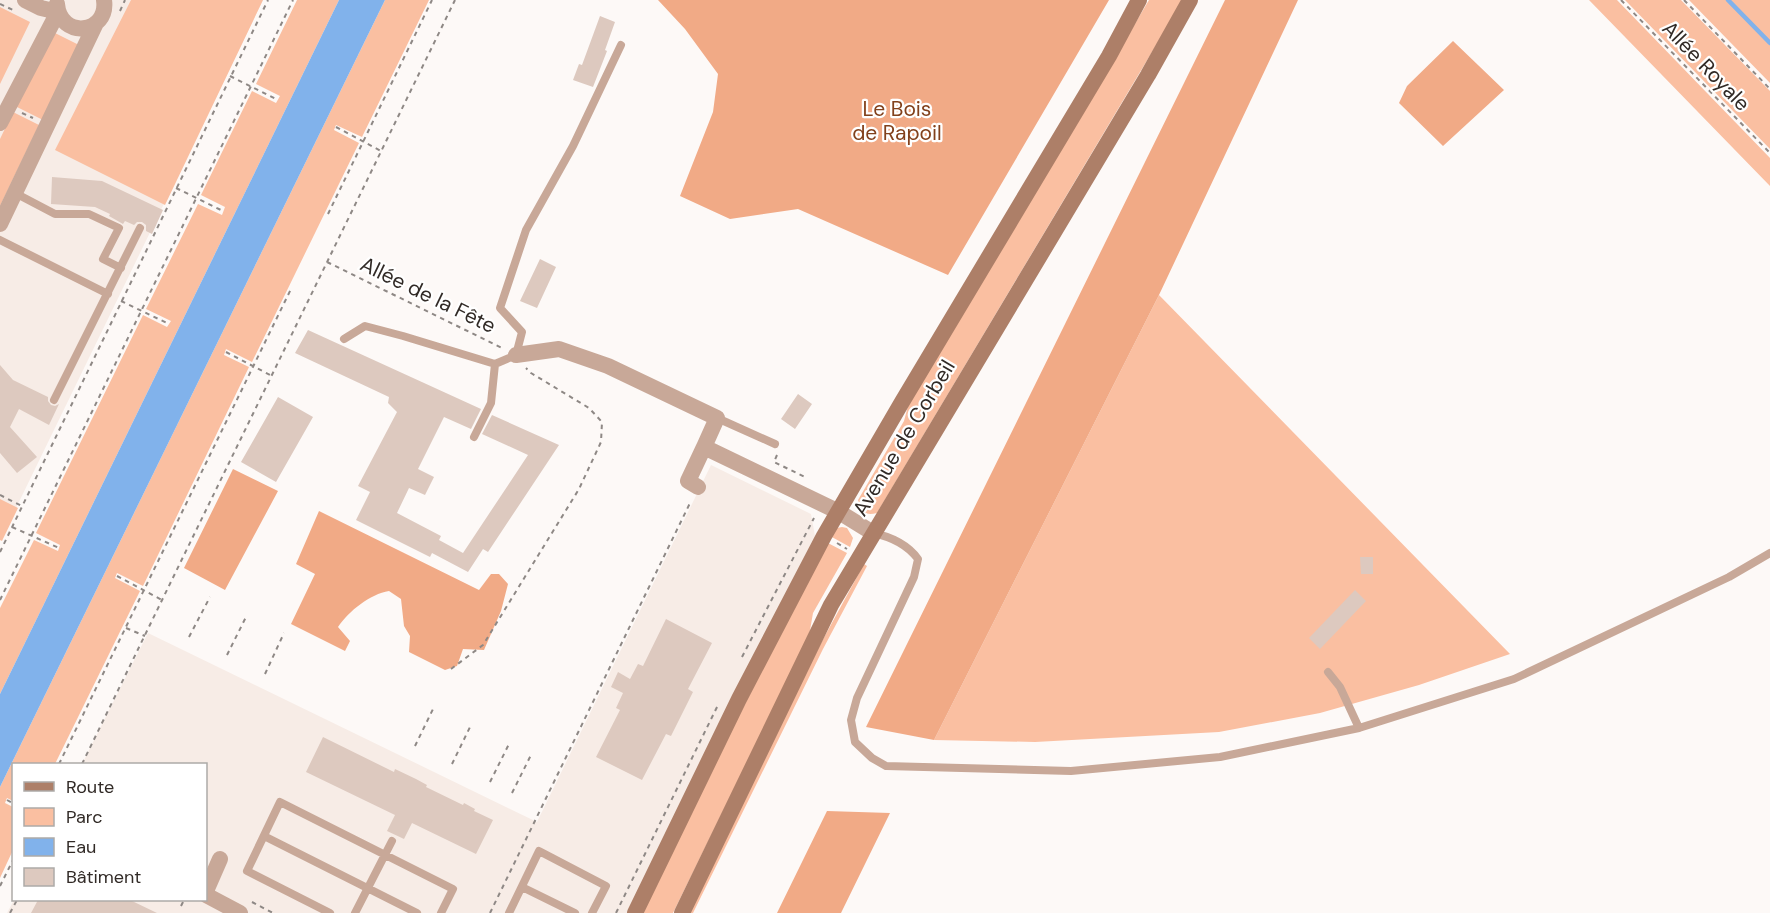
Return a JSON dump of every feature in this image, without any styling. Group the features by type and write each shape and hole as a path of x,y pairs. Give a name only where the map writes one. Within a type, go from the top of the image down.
{"main road":[{"name":"Avenue de Corbeil","path":"635,913 739,699 824,536 1139,0"},
{"name":"Avenue de Corbeil","path":"681,913 831,605 1148,75 1190,0"}],"street":[{"path":"25,0 41,8 58,6"},
{"path":"0,224 96,23 104,12 104,0"},
{"path":"58,6 65,23 77,29 91,27 96,23"},
{"path":"0,123 58,6"},
{"path":"516,355 559,349 608,366 717,418 688,481 698,487"},
{"path":"704,447 838,512 873,533"},
{"path":"207,891 220,859"},
{"path":"207,894 240,913"}],"lane":[{"path":"344,339 365,326 495,364 516,355 522,332 500,308 526,230 573,146 621,45"},
{"path":"15,194 55,214 89,214 119,228 104,259 121,268"},
{"path":"54,400 140,228"},
{"path":"0,240 108,294"},
{"path":"474,436 491,403 495,364"},
{"path":"717,418 775,444"},
{"path":"873,533 891,537 912,551 918,559 914,577 857,698 851,720 855,742 872,758 886,766 1071,771 1220,757 1359,728 1514,679 1730,577 1770,553"},
{"path":"1328,672 1340,687 1359,728"},
{"path":"330,913 247,871 280,802 453,889 441,913"},
{"path":"264,836 417,913"},
{"path":"355,913 392,842"},
{"path":"509,913 539,851 606,886 592,913"},
{"path":"522,887 574,913"}],"path":[{"path":"0,552 268,0"},
{"path":"0,600 293,0"},
{"path":"328,214 432,0"},
{"path":"83,763 455,0"},
{"name":"Allée Royale","path":"1621,0 1770,153"},
{"name":"Allée Royale","path":"1684,0 1770,88"},
{"path":"230,76 278,100"},
{"path":"8,106 48,125"},
{"path":"336,127 381,151"},
{"path":"176,188 224,211"},
{"name":"Allée de la Fête","path":"327,262 516,355 531,373 589,408 602,423 601,442 579,489 483,645 451,669"},
{"path":"60,763 291,289"},
{"path":"121,301 169,324"},
{"path":"226,352 272,376"},
{"path":"775,444 781,448 774,462 805,477"},
{"path":"490,913 698,487"},
{"path":"0,495 22,506"},
{"path":"12,527 59,548"},
{"path":"824,536 859,556"},
{"path":"117,576 163,600"},
{"path":"189,637 210,597"},
{"path":"227,655 247,615"},
{"path":"126,628 145,636"},
{"path":"265,674 284,633"},
{"path":"415,746 434,707"},
{"path":"452,764 471,725"},
{"path":"490,782 509,744"},
{"path":"512,794 531,754"},
{"path":"7,800 12,803"},
{"path":"0,886 12,862"},
{"path":"181,906 184,901"}],"shaded area":[{"path":"0,0 263,0 0,541"},
{"path":"711,465 811,514 815,536 628,913 7,913 13,901 207,901 207,763 83,763 148,633 537,822"}],"green space":[{"path":"131,0 263,0 165,205 55,150"},
{"path":"297,0 339,0 0,694 0,608 34,540 58,551 60,545 36,533 143,315 167,327 171,321 146,309 198,204 222,215 225,207 201,195 252,91 276,103 280,96 256,84"},
{"path":"385,0 429,0 362,137 336,125 334,130 359,143 252,362 226,349 224,355 249,367 143,586 117,573 115,578 140,591 55,763 12,763 12,800 7,798 5,803 12,806 12,852 0,878 0,787"},
{"name":"Le Bois de Rapoil","path":"658,0 1109,0 948,275 798,209 730,219 680,196 713,112 718,74 685,29"},
{"path":"1149,0 1183,0 877,513 864,512 858,500 904,421 908,406"},
{"path":"1225,0 1298,0 1159,295 934,740 866,727"},
{"path":"1589,0 1617,0 1770,158 1770,186"},
{"path":"1625,0 1681,0 1770,91 1770,149"},
{"path":"1689,0 1770,0 1770,83"},
{"path":"0,7 30,22 0,84"},
{"path":"53,32 79,45 43,120 15,106"},
{"path":"1453,41 1504,90 1443,146 1399,103 1407,86"},
{"path":"13,112 39,125 0,206 0,139"},
{"path":"1159,295 1510,654 1419,685 1320,713 1219,732 1035,742 934,740"},
{"path":"233,469 278,491 225,590 184,568"},
{"path":"0,499 18,508 2,541 0,540"},
{"path":"319,511 479,590 491,574 499,574 508,584 501,611 484,650 463,649 457,666 445,670 409,652 410,636 404,626 401,599 389,591 360,604 338,627 350,641 345,651 291,624 315,574 296,564"},
{"path":"837,528 847,528 853,538 850,547 830,536"},
{"path":"826,542 847,553 813,613 809,636 673,913 640,913"},
{"path":"864,564 867,566 823,649 693,913 688,913 821,643"},
{"path":"827,811 890,813 841,913 777,913"}],"water":[{"path":"339,0 385,0 0,787 0,694"}],"building":[{"path":"600,16 615,22 593,87 573,80 579,64 582,65"},
{"path":"52,177 102,181 163,210 152,234 146,231 146,225 142,222 134,225 125,221 123,224 109,216 110,214 95,207 51,204"},
{"path":"540,259 556,267 537,308 520,301"},
{"path":"308,330 481,409 471,429 444,417 418,469 434,477 425,495 409,488 397,513 441,536 439,540 463,553 528,455 482,434 492,415 559,445 488,552 483,549 468,572 432,553 430,557 356,520 370,492 358,486 397,412 388,403 389,397 295,353"},
{"path":"0,365 13,380 48,397 51,405 59,404 49,425 19,409 10,427 37,457 17,473 0,453"},
{"path":"798,394 812,404 795,429 781,419"},
{"path":"278,397 313,417 276,482 241,462"},
{"path":"1360,557 1373,557 1373,574 1361,574"},
{"path":"1355,590 1366,601 1320,649 1309,638"},
{"path":"666,619 712,643 688,689 693,692 671,736 666,734 642,780 596,757 620,710 616,708 623,693 611,687 618,672 630,679 638,664 643,666"},
{"path":"323,737 394,772 395,769 416,779 427,785 426,787 463,805 464,803 475,809 474,811 493,820 476,854 412,823 404,839 387,831 395,815 306,772"},
{"path":"37,901 132,901 157,913 31,913"}],"waterway":[{"path":"1728,0 1770,43"}]}
